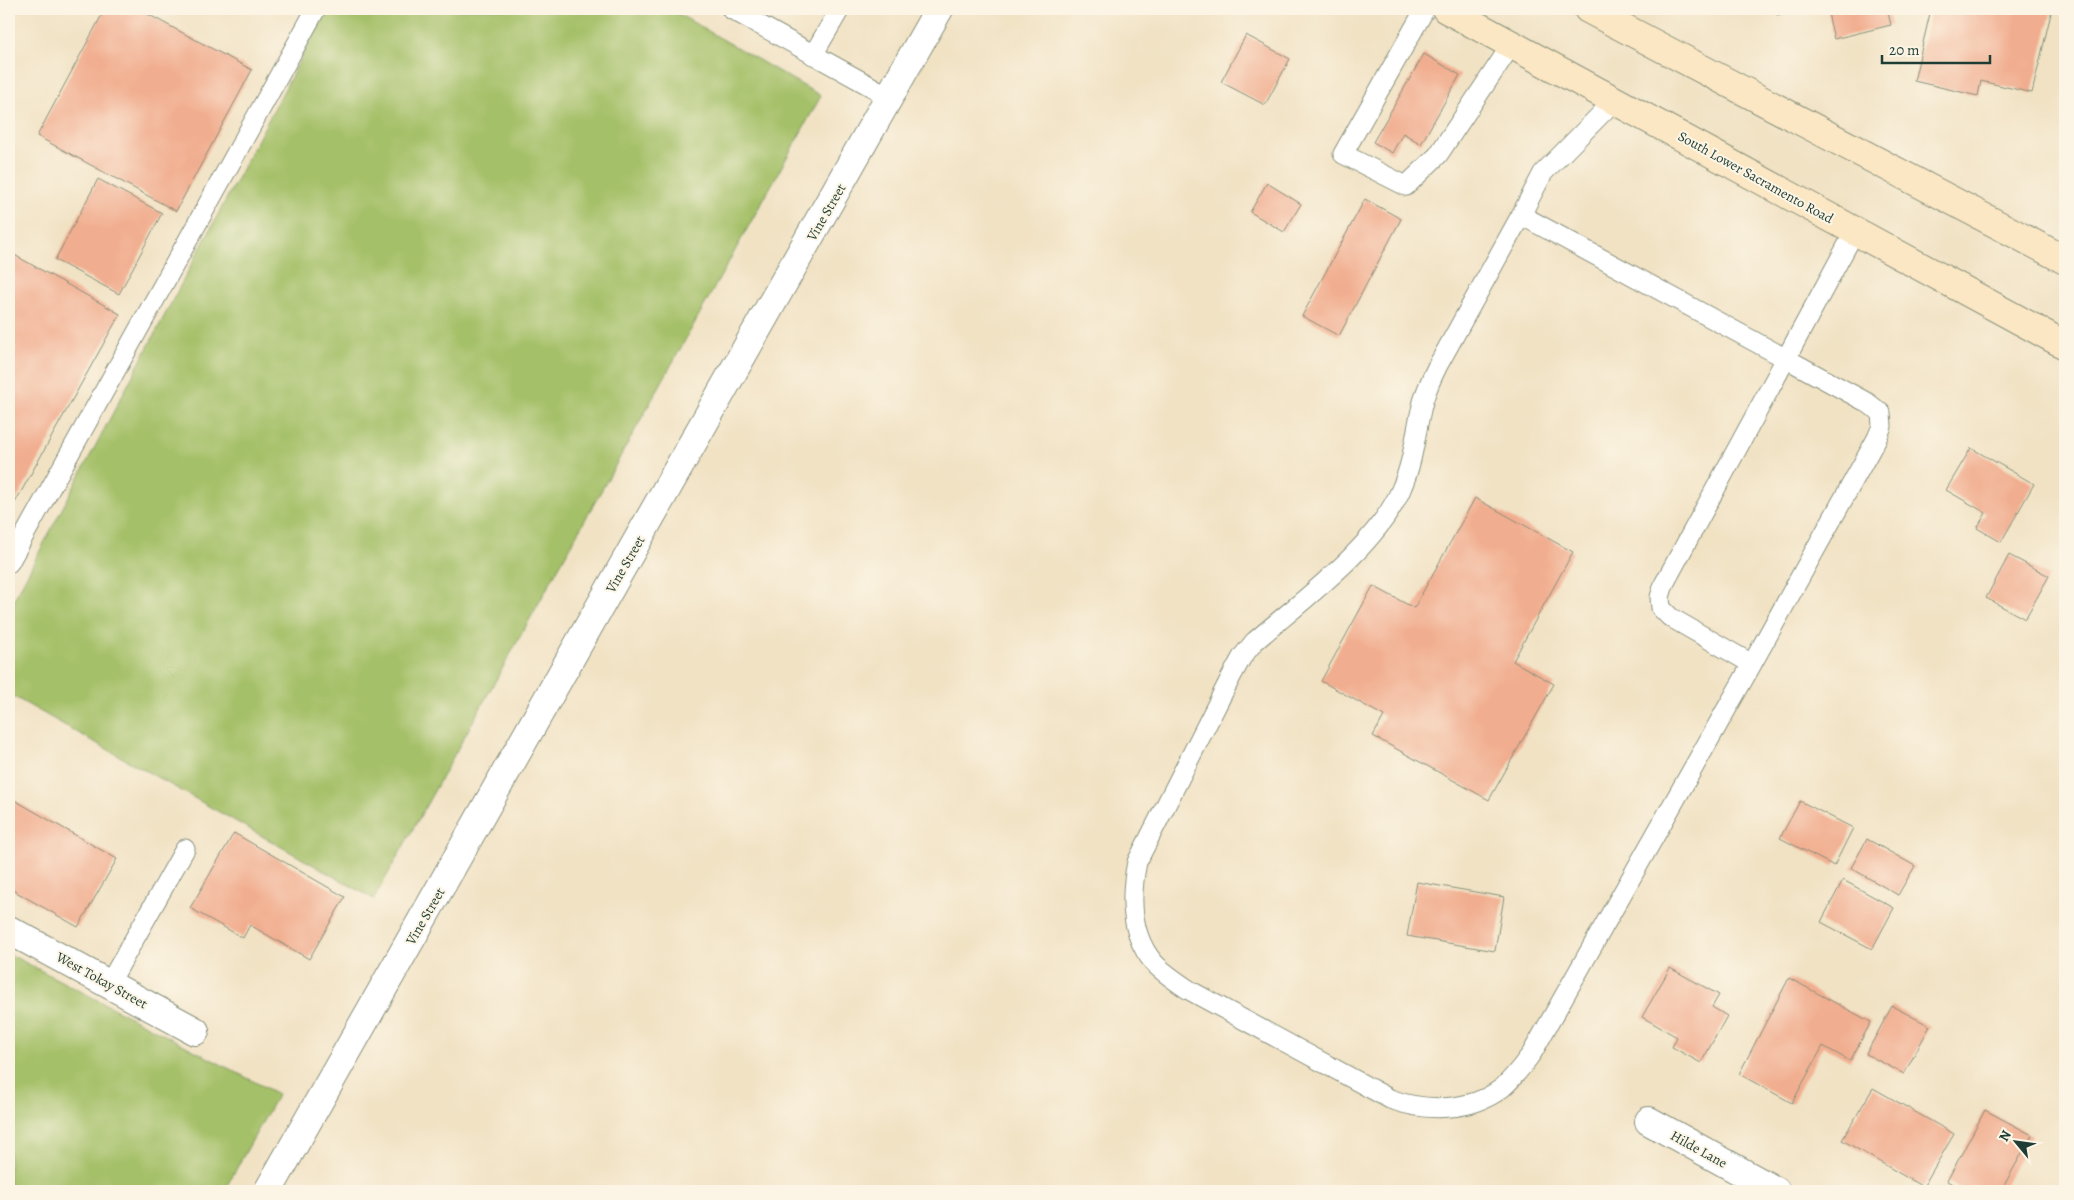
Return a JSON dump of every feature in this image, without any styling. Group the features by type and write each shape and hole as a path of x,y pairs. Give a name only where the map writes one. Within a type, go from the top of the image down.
{"main road":[{"name":"South Lower Sacramento Road","path":"1446,9 2065,345"},
{"path":"1588,9 2065,260"}],"street":[{"name":"Vine Street","path":"268,1191 939,9"},
{"name":"West Tokay Street","path":"9,930 195,1031"},
{"name":"Hilde Lane","path":"1650,1121 1776,1191"}],"lane":[{"path":"11,553 316,9"},
{"path":"731,9 890,97"},
{"path":"814,55 840,9"},
{"path":"1424,9 1343,154 1406,186 1438,155 1512,44"},
{"path":"1521,215 1868,402 1881,413 1882,426 1752,664 1532,1053 1515,1076 1484,1099 1464,1105 1422,1107 1390,1099 1170,978 1155,964 1144,946 1137,929 1133,910 1132,886 1136,862 1242,657 1254,642 1350,558 1378,527 1392,506 1409,469 1426,390 1436,367 1543,173 1615,100"},
{"path":"1752,664 1670,617 1661,608 1660,596 1855,231"},
{"path":"109,984 185,849"}],"green space":[{"path":"327,9 670,9 821,96 374,899 9,694 9,609"},
{"path":"9,954 278,1094 224,1191 9,1191"}],"building":[{"path":"105,9 138,9 252,70 176,211 37,136"},
{"path":"1776,9 1798,9 1777,15"},
{"path":"1827,9 1887,9 1891,25 1834,39"},
{"path":"1931,9 2052,9 2032,93 1981,81 1978,96 1914,81"},
{"path":"1246,35 1290,59 1265,105 1221,82"},
{"path":"1424,54 1460,75 1421,144 1403,133 1392,153 1373,142"},
{"path":"98,179 162,213 119,294 55,260"},
{"path":"1267,183 1301,204 1284,232 1250,212"},
{"path":"1365,199 1401,219 1339,336 1302,316"},
{"path":"9,252 120,314 12,508 9,506"},
{"path":"1971,448 2034,484 2001,542 1977,528 1986,513 1946,490"},
{"path":"1475,498 1573,552 1513,661 1554,684 1489,800 1373,736 1384,716 1321,681 1373,586 1414,608"},
{"path":"2009,555 2049,576 2025,619 1986,598"},
{"path":"9,797 117,859 78,927 9,888"},
{"path":"1800,801 1853,828 1834,866 1780,838"},
{"path":"234,833 345,897 309,959 250,925 243,938 190,908"},
{"path":"1867,839 1915,866 1898,895 1851,868"},
{"path":"1843,880 1894,908 1872,949 1821,922"},
{"path":"1417,882 1504,897 1495,951 1407,936"},
{"path":"1670,968 1719,995 1712,1007 1727,1016 1701,1063 1672,1047 1677,1037 1642,1017"},
{"path":"1789,978 1871,1022 1850,1061 1823,1046 1792,1103 1739,1074"},
{"path":"1892,1006 1930,1026 1904,1074 1866,1054"},
{"path":"1873,1088 1954,1134 1923,1187 1842,1140"},
{"path":"1985,1110 2032,1135 2001,1191 1965,1191 1947,1181"}]}
